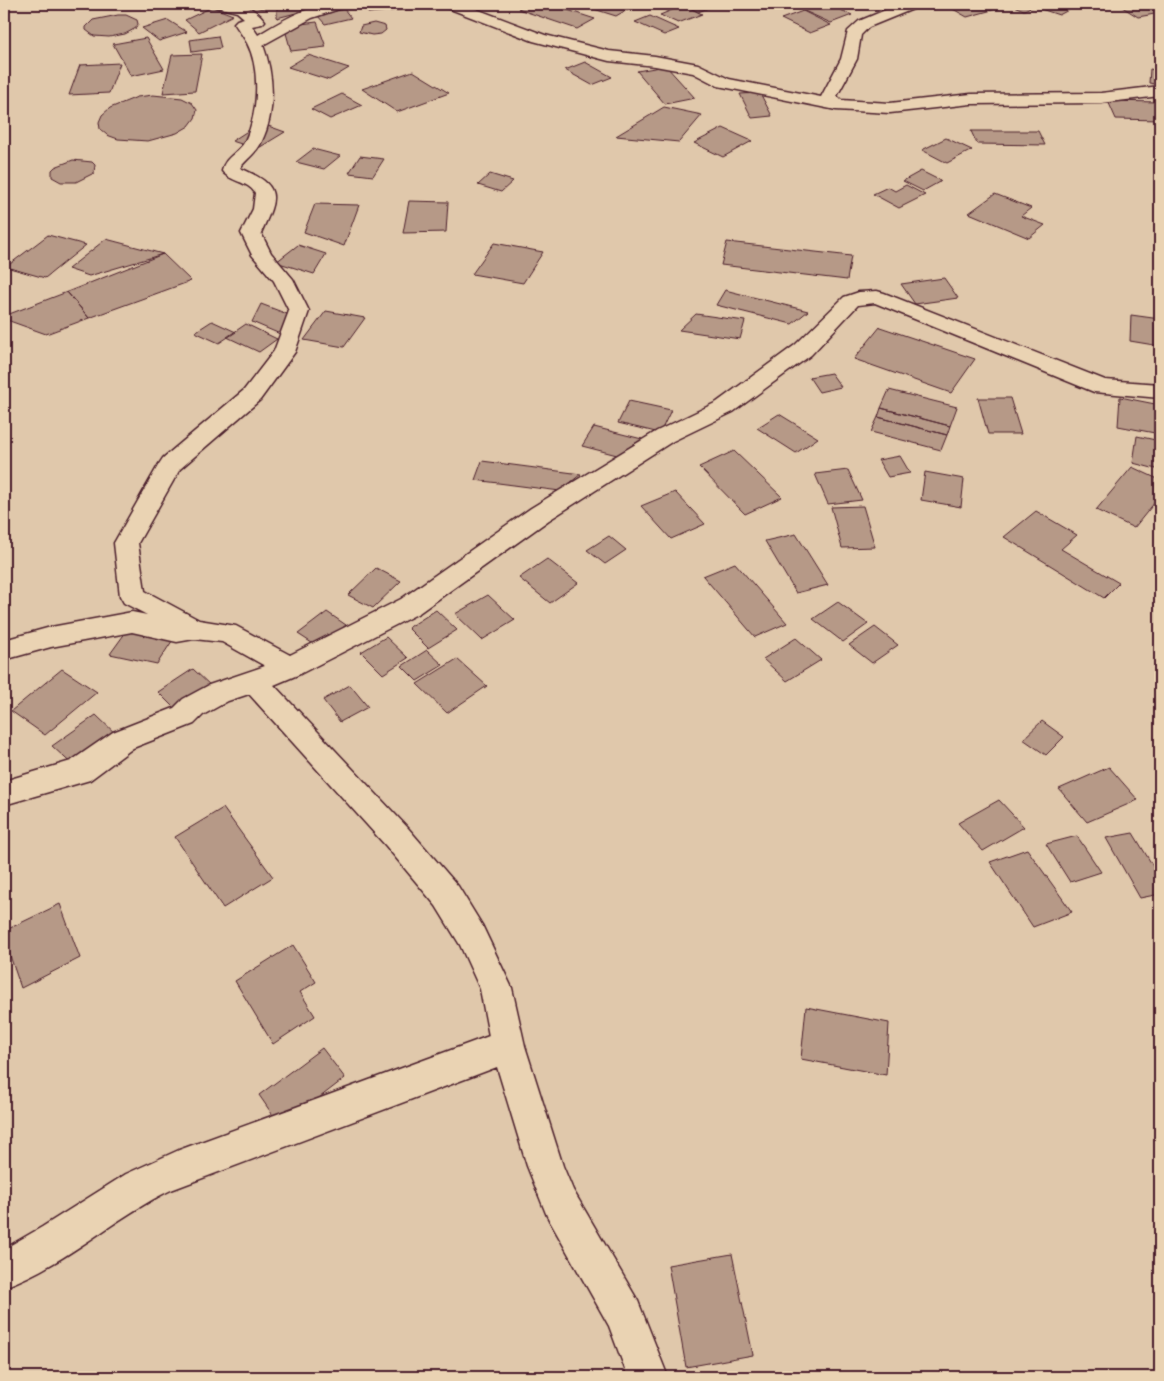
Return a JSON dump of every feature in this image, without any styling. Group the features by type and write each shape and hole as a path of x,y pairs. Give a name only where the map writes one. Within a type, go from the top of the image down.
{"street":[{"path":"194,629 133,596 126,544 171,464 252,395 284,352 299,311 283,278 262,255 251,232 266,201 265,191 259,183 231,171 232,164 247,152 260,123 264,73 261,56 242,23 257,21 242,9 222,4"},
{"path":"255,43 286,25 326,7 340,4"},
{"path":"450,4 539,38 609,56 656,61 698,69 724,83 836,105 890,108 970,100 1101,98 1160,91"},
{"path":"836,105 828,96 854,47 853,34 864,24 908,6"},
{"path":"4,793 80,772 123,740 184,716 193,707 219,693 254,682 290,667 410,606 540,514 665,436 725,407 803,350 851,302 859,298 877,297 1102,387 1160,391"},
{"path":"4,650 51,637 132,622 177,632 194,629 227,632 290,667"},
{"path":"254,682 397,837 447,896 471,935 496,988 508,1046 545,1166 560,1203 624,1315 648,1377"},
{"path":"4,1268 37,1250 140,1186 184,1166 221,1154 508,1046"}],"building":[{"path":"240,4 277,4 263,9"},
{"path":"277,4 330,4 277,18"},
{"path":"366,4 406,4 411,9 368,13"},
{"path":"528,4 549,4 595,19 577,29 518,9"},
{"path":"578,4 613,4 628,9 616,16"},
{"path":"719,4 698,12 684,5"},
{"path":"814,4 827,4 852,15 831,23 800,9"},
{"path":"973,4 997,4 1003,7 967,17 953,9"},
{"path":"1008,4 1038,4 1024,10"},
{"path":"1046,4 1078,5 1059,15 1038,8"},
{"path":"1160,4 1160,13 1138,17 1119,5"},
{"path":"684,5 702,14 678,23 660,15"},
{"path":"212,7 233,15 199,32 185,20"},
{"path":"344,9 351,18 325,24 317,15"},
{"path":"803,11 831,25 810,33 781,19"},
{"path":"126,15 137,20 136,28 125,34 109,37 94,36 86,30 86,27 93,20"},
{"path":"650,16 679,29 664,35 635,22"},
{"path":"168,20 187,32 159,41 142,28"},
{"path":"317,22 326,47 291,51 284,26"},
{"path":"374,23 385,26 386,30 381,34 372,35 359,32 361,26"},
{"path":"218,36 221,48 192,52 190,40"},
{"path":"146,38 164,69 131,76 113,44"},
{"path":"202,54 195,91 163,93 172,55"},
{"path":"308,55 349,68 329,80 288,67"},
{"path":"585,62 612,77 592,85 565,70"},
{"path":"120,63 109,93 69,95 80,65"},
{"path":"666,66 695,98 665,104 637,71"},
{"path":"1150,69 1160,71 1160,85 1149,83"},
{"path":"413,71 449,93 397,112 362,89"},
{"path":"760,93 772,116 752,118 740,94"},
{"path":"342,94 362,105 330,119 311,109"},
{"path":"153,95 182,98 192,103 197,110 195,118 189,126 177,133 148,141 118,139 107,135 100,129 99,122 102,115 110,108 137,97"},
{"path":"1108,101 1160,102 1160,120 1116,119"},
{"path":"664,107 702,115 679,142 616,136"},
{"path":"260,123 285,132 257,149 232,141"},
{"path":"723,128 752,141 723,157 694,143"},
{"path":"971,131 1038,131 1045,145 977,144"},
{"path":"946,138 972,150 947,163 922,150"},
{"path":"313,149 340,156 324,169 296,162"},
{"path":"360,156 384,159 373,176 349,173"},
{"path":"73,160 92,162 95,165 94,173 76,182 61,182 52,177 52,170 55,167"},
{"path":"921,171 941,181 923,191 903,181"},
{"path":"490,174 513,181 501,192 478,185"},
{"path":"906,185 925,195 899,208 873,194 888,187 895,191"},
{"path":"995,194 1031,208 1021,216 1045,225 1029,238 969,213"},
{"path":"409,201 448,202 446,232 403,233"},
{"path":"315,204 359,205 344,246 304,232"},
{"path":"48,235 86,245 45,278 6,267"},
{"path":"106,239 163,254 89,276 68,269"},
{"path":"727,242 851,256 847,280 721,265"},
{"path":"494,243 543,252 523,283 472,274"},
{"path":"298,245 326,254 314,274 276,262"},
{"path":"163,254 191,281 89,318 67,292"},
{"path":"944,278 958,298 915,304 901,284"},
{"path":"725,290 808,311 792,324 716,305"},
{"path":"67,292 89,318 46,334 4,319 4,316"},
{"path":"261,304 290,315 280,334 252,322"},
{"path":"326,311 365,318 344,347 304,340"},
{"path":"696,314 745,321 740,339 679,330"},
{"path":"1131,315 1160,319 1160,346 1130,341"},
{"path":"212,321 236,332 219,343 195,332"},
{"path":"246,324 277,339 259,352 227,337"},
{"path":"880,327 975,359 951,393 854,359"},
{"path":"831,373 841,387 819,392 809,377"},
{"path":"889,390 957,407 950,426 881,408"},
{"path":"1120,397 1160,405 1160,434 1118,426"},
{"path":"978,398 1010,398 1021,434 988,434"},
{"path":"629,401 671,410 660,433 618,423"},
{"path":"881,408 950,426 947,435 878,417"},
{"path":"779,414 818,438 796,453 757,428"},
{"path":"878,417 947,435 941,450 871,432"},
{"path":"594,427 642,439 617,455 582,446"},
{"path":"1137,436 1160,441 1160,470 1133,463"},
{"path":"734,451 782,497 745,514 699,467"},
{"path":"900,456 910,473 888,477 878,460"},
{"path":"482,461 581,474 560,491 475,480"},
{"path":"1132,467 1160,480 1160,496 1134,528 1096,510"},
{"path":"848,470 862,500 828,504 815,474"},
{"path":"925,472 964,479 961,507 921,500"},
{"path":"675,492 705,524 671,539 641,506"},
{"path":"863,506 875,547 842,548 831,507"},
{"path":"1036,511 1077,535 1061,549 1119,583 1104,598 1004,537"},
{"path":"796,534 828,585 796,593 765,541"},
{"path":"609,536 626,550 605,564 587,550"},
{"path":"547,559 578,583 550,603 519,578"},
{"path":"735,563 787,623 755,637 703,576"},
{"path":"376,568 401,581 373,608 348,595"},
{"path":"488,595 515,620 482,640 455,614"},
{"path":"838,602 868,624 843,642 813,619"},
{"path":"436,610 457,630 428,648 408,628"},
{"path":"327,612 346,625 318,647 298,634"},
{"path":"131,625 176,635 157,664 110,654"},
{"path":"875,627 898,645 872,663 849,645"},
{"path":"386,637 408,658 383,674 361,652"},
{"path":"796,638 821,660 787,681 763,659"},
{"path":"427,650 443,665 417,681 402,666"},
{"path":"457,659 487,686 447,713 417,684"},
{"path":"62,669 97,692 45,735 11,711"},
{"path":"193,669 212,687 177,711 158,692"},
{"path":"350,685 368,707 340,722 323,700"},
{"path":"96,715 120,738 77,769 52,746"},
{"path":"1042,721 1064,737 1046,755 1023,739"},
{"path":"1109,767 1138,800 1087,822 1059,789"},
{"path":"999,800 1024,827 983,851 958,823"},
{"path":"223,808 273,877 223,908 175,837"},
{"path":"1133,833 1160,876 1160,894 1140,898 1106,838"},
{"path":"1077,836 1101,872 1070,882 1046,844"},
{"path":"1027,849 1072,912 1033,927 990,862"},
{"path":"60,904 80,958 21,988 4,938 4,931"},
{"path":"293,945 316,982 300,992 315,1016 273,1044 235,981"},
{"path":"806,1007 889,1023 886,1075 801,1059"},
{"path":"322,1048 345,1078 281,1127 259,1095"},
{"path":"732,1254 753,1355 686,1367 668,1265"},
{"path":"757,1372 758,1377 716,1377"}]}
